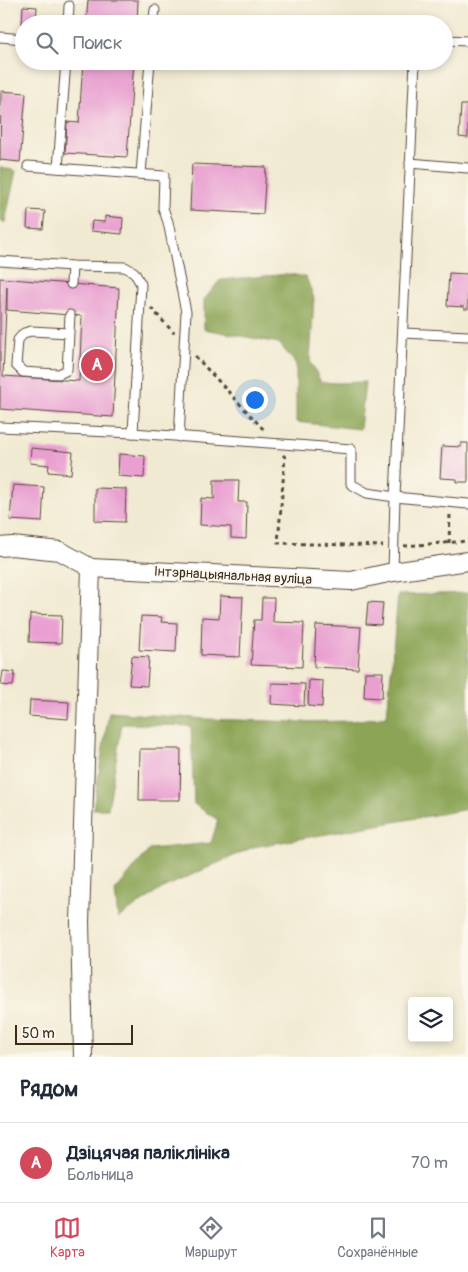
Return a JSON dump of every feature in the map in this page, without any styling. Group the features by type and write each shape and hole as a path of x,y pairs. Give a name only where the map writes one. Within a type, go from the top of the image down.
{"street":[{"name":"Інтэрнацыянальная вуліца","path":"0,547 12,546 60,551 91,568 350,581 392,572 468,561"},
{"path":"83,1057 80,922 91,568"}],"lane":[{"path":"69,15 70,6"},
{"path":"155,10 155,15"},
{"path":"0,37 15,38"},
{"path":"453,40 468,41"},
{"path":"58,168 65,70"},
{"path":"141,174 149,70"},
{"path":"392,572 415,70"},
{"path":"410,163 468,168"},
{"path":"28,166 164,176 163,208 168,222 186,312 179,437"},
{"path":"0,261 72,266 125,267 134,272 141,284 133,433"},
{"path":"71,284 72,266"},
{"path":"69,333 31,330 24,334 18,340 16,365 23,372 60,374 67,370 70,315"},
{"path":"403,333 468,336"},
{"path":"0,428 133,433 351,449 351,484 367,492 395,497 468,504"}],"path":[{"path":"449,543 450,502"},
{"path":"394,546 468,541"}],"green space":[{"path":"0,167 16,171 5,222 0,222"},
{"path":"290,274 306,277 314,298 310,361 321,382 365,382 360,429 296,422 296,364 279,343 204,329 204,300 220,280"},
{"path":"468,593 468,809 253,847 163,888 118,918 115,891 150,849 211,843 218,820 194,804 191,726 122,724 108,809 93,809 109,712 206,719 299,722 352,721 387,716 398,595"}],"building":[{"path":"88,0 138,0 137,15 87,15"},
{"path":"23,6 37,7 37,15 22,15"},
{"path":"82,70 133,70 127,157 65,153 67,122 79,123"},
{"path":"1,91 26,93 20,162 0,160"},
{"path":"461,105 468,105 468,138 459,137"},
{"path":"192,164 266,167 263,214 190,210"},
{"path":"28,210 45,211 43,229 27,228"},
{"path":"105,216 123,218 122,234 91,231 92,221 105,222"},
{"path":"449,273 468,274 468,309 447,306"},
{"path":"0,278 119,288 113,417 0,409","holes":["7,286 7,310 82,316 79,381 3,376"]},
{"path":"461,443 468,443 468,482 457,482 457,479 440,478 442,446 461,447"},
{"path":"31,448 73,452 71,474 48,472 49,465 30,463"},
{"path":"119,454 145,456 144,478 118,476"},
{"path":"214,480 239,480 238,502 247,502 246,539 231,538 231,527 200,525 201,498 214,499"},
{"path":"13,485 44,487 42,522 10,520"},
{"path":"95,488 126,489 125,522 95,521"},
{"path":"220,596 243,597 240,657 201,655 202,617 219,618"},
{"path":"262,598 274,598 273,622 304,623 302,667 251,665 254,620 261,620"},
{"path":"368,602 383,603 381,625 366,624"},
{"path":"30,614 62,615 61,643 29,642"},
{"path":"141,616 162,617 161,622 177,623 176,652 139,650"},
{"path":"316,625 361,627 358,669 314,667"},
{"path":"132,656 149,657 147,686 129,685"},
{"path":"3,671 15,672 13,686 1,685"},
{"path":"365,672 383,672 382,698 364,697"},
{"path":"309,680 323,681 322,707 308,706"},
{"path":"272,683 305,684 304,706 271,704"},
{"path":"30,700 69,702 68,719 29,716"},
{"path":"140,749 181,749 180,800 139,800"}],"place":[{"name":"Дзіцячая паліклініка","path":"97,365"}]}
